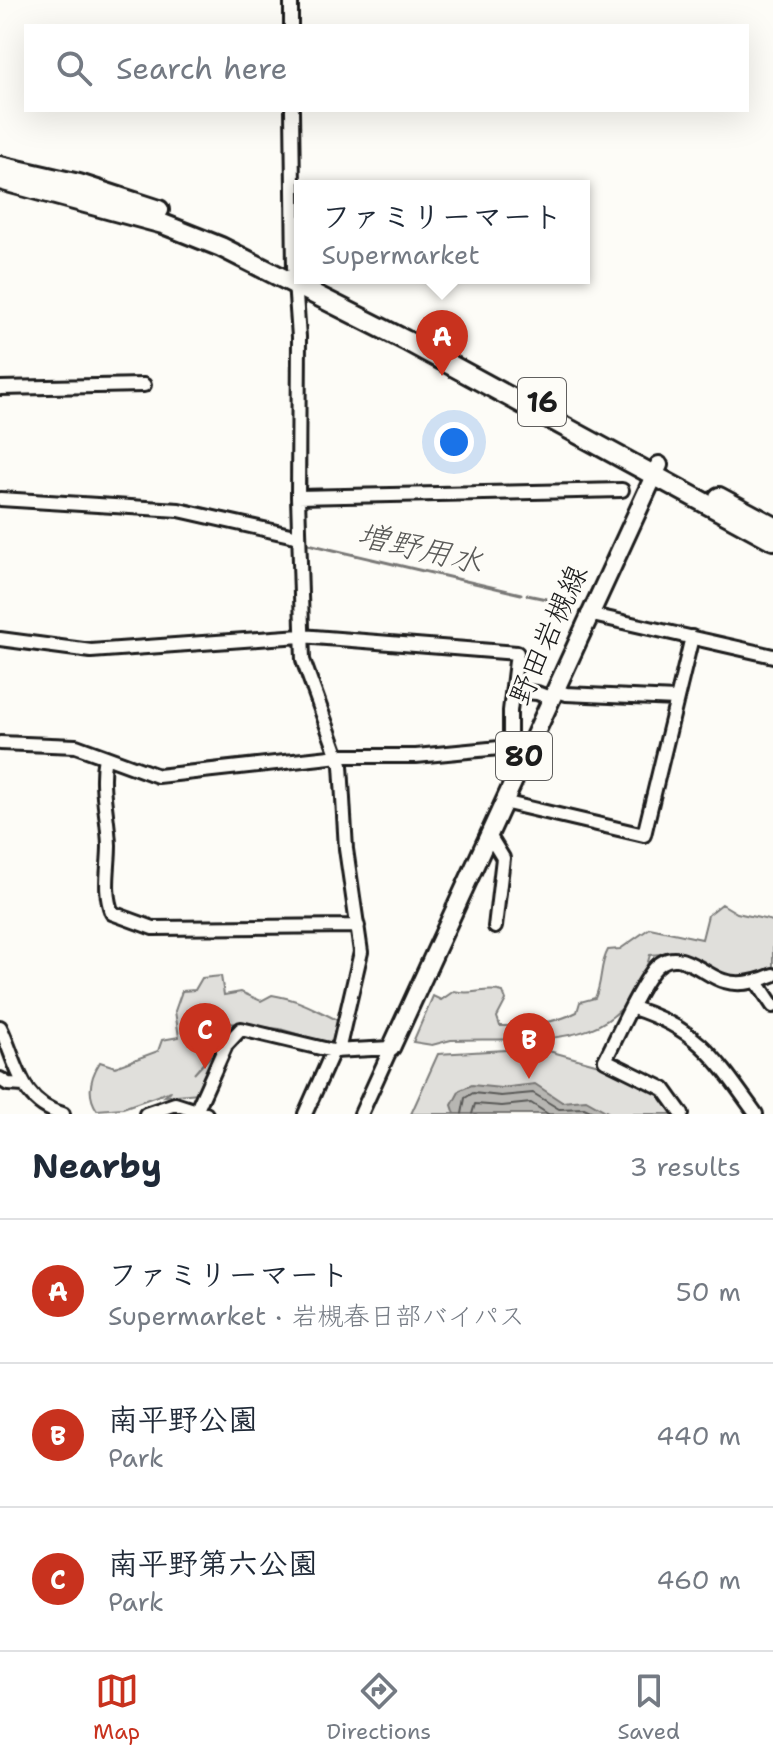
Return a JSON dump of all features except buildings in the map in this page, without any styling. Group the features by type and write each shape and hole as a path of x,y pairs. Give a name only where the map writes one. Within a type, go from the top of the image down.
{"highway":[{"name":"16","path":"0,166 79,184 167,213 294,272"},
{"name":"16","path":"0,180 163,224 294,273"},
{"name":"16","path":"316,284 656,470 773,540"},
{"name":"16","path":"656,470 773,526"}],"main road":[{"name":"野田岩槻線","path":"391,1048 656,470"}],"street":[{"path":"291,0 291,24"},
{"path":"292,112 295,180"},
{"path":"300,284 298,497 303,660 339,756 360,968 335,1051 305,1114"},
{"path":"0,388 144,385"},
{"path":"298,497 622,490"},
{"path":"0,499 179,510 299,537"},
{"path":"588,614 773,656"},
{"path":"0,639 91,651 301,636 517,653 510,747 416,756 339,756 158,776 76,746 0,743"},
{"path":"503,802 644,835 692,637"},
{"path":"513,691 676,699"},
{"path":"510,737 530,742"},
{"path":"105,757 101,774 109,843 106,898 112,913 153,928 358,926"},
{"path":"489,835 503,858 495,927"},
{"path":"682,1114 664,1089 605,1060 654,969 674,959 695,963 724,981 757,982 773,975"},
{"path":"757,982 773,1006"},
{"path":"633,1008 671,1021 695,1037 756,1114"},
{"path":"0,1027 24,1085 43,1107 63,1114"},
{"path":"146,1114 175,1104 200,1113 226,1045 241,1029 335,1051 391,1048 361,1114"},
{"path":"0,1079 8,1084 24,1085"}],"shaded area":[{"path":"722,904 737,913 773,921 773,968 752,975 730,977 695,958 676,954 650,955 637,988 619,1011 597,1026 571,1035 543,1039 451,1040 432,1045 413,1042 433,996 441,1000 454,991 503,992 506,1000 497,1017 500,1026 540,1024 577,1012 580,1002 595,998 608,950 620,949 650,928 702,939 708,915"},
{"path":"221,976 224,995 241,992 261,1001 272,995 281,997 339,1021 336,1039 328,1043 280,1029 230,1023 225,1038 194,1074 221,1045 199,1093 165,1096 171,1091 123,1108 97,1110 91,1098 91,1086 100,1062 115,1067 158,1051 162,1040 179,1037 175,1011 182,991 195,990 202,978"},
{"path":"538,1048 599,1065 662,1094 677,1114 411,1114 438,1054"}],"water":[{"path":"535,1084 562,1102 586,1100 611,1114 455,1114 452,1105 460,1090 472,1085 501,1088"}],"waterway":[{"path":"298,112 299,159"},
{"path":"299,166 299,180"},
{"path":"303,296 303,317"},
{"path":"305,384 306,485"},
{"path":"0,506 140,514"},
{"path":"150,514 194,519"},
{"name":"増野用水","path":"308,544 521,594"},
{"name":"増野用水","path":"527,595 575,605"},
{"name":"増野用水","path":"630,618 651,622"},
{"name":"増野用水","path":"660,624 695,632"},
{"name":"増野用水","path":"734,641 773,650"}],"place":[{"name":"ファミリーマート","path":"442,376"},
{"name":"南平野第六公園","path":"205,1069"},
{"name":"南平野公園","path":"529,1079"}]}
